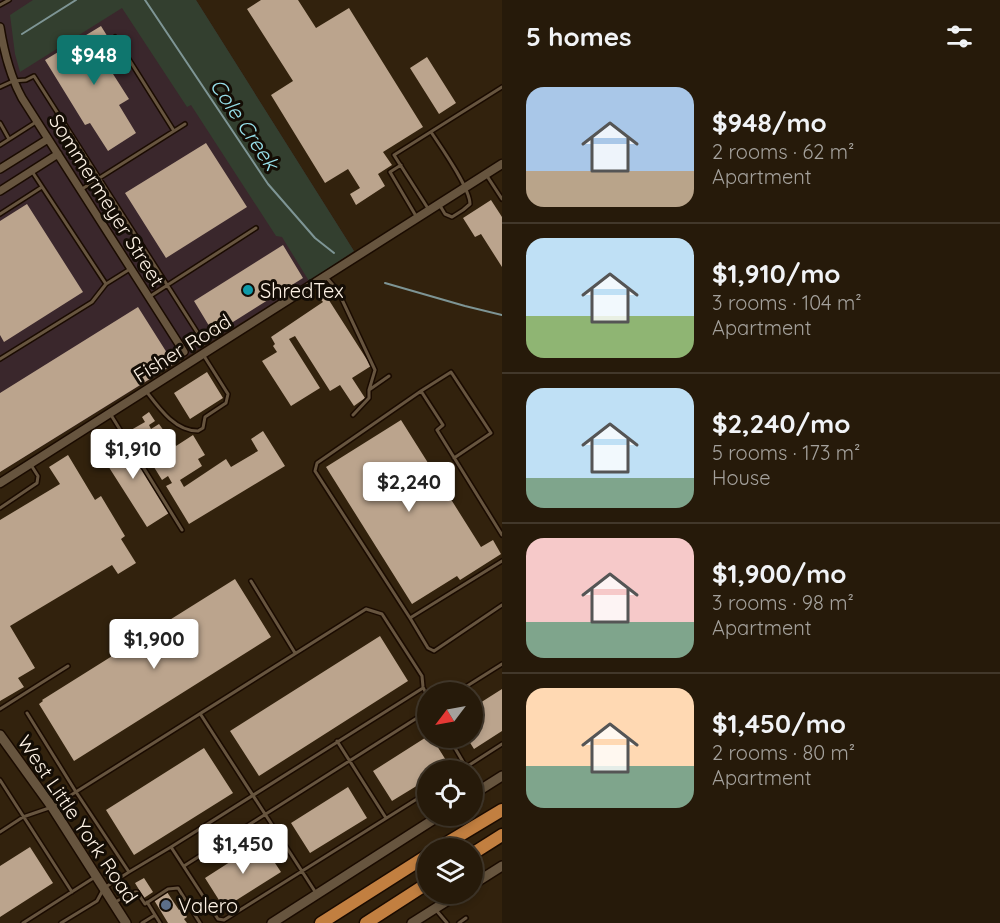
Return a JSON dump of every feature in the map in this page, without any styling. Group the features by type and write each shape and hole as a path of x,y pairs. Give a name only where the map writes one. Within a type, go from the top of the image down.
{"highway":[{"path":"456,838 502,810"},
{"path":"483,847 502,835"},
{"path":"321,923 417,862"},
{"path":"366,923 417,890"}],"main road":[{"name":"West Little York Road","path":"0,735 52,807 126,923"},
{"path":"483,788 502,776"},
{"path":"272,923 424,826"},
{"path":"483,878 502,866"},
{"path":"416,922 442,904"}],"street":[{"name":"Sommermeyer Street","path":"0,27 14,81 37,122 184,352"},
{"path":"0,169 48,139"},
{"path":"0,191 58,154"},
{"name":"Fisher Road","path":"0,483 502,164"}],"lane":[{"path":"0,5 9,0"},
{"path":"115,38 174,131"},
{"path":"0,87 34,76 199,335"},
{"path":"429,210 394,155 502,87"},
{"path":"0,145 37,122"},
{"path":"0,123 9,139"},
{"path":"80,190 184,124"},
{"path":"431,132 470,197 470,204 452,217 446,214 439,204"},
{"path":"401,165 390,172 417,217"},
{"path":"32,171 105,284"},
{"path":"486,174 502,199"},
{"path":"0,214 42,187"},
{"path":"149,297 256,228"},
{"path":"0,359 92,302 105,284 131,268"},
{"path":"326,277 338,291 375,370 369,398 353,415"},
{"path":"146,391 174,423 194,431 203,428 205,417 226,403 228,394 203,354"},
{"path":"454,458 491,434 451,372 317,463 315,471 428,648 434,651 502,605"},
{"path":"369,390 389,376"},
{"path":"421,391 443,425 436,430 502,535"},
{"path":"110,413 182,530"},
{"path":"0,508 37,483 38,476 31,464"},
{"path":"410,618 502,561"},
{"path":"251,581 295,653"},
{"path":"0,832 23,817 52,807 366,609 382,615 422,676 423,682"},
{"path":"473,682 502,664"},
{"path":"0,709 68,666"},
{"path":"61,923 97,900 104,888 417,691"},
{"path":"27,713 129,872"},
{"path":"200,714 317,895"},
{"path":"184,866 417,718"},
{"path":"337,741 386,818"},
{"path":"477,760 502,744"},
{"path":"0,780 72,892"},
{"path":"171,847 218,919 224,920 417,799"},
{"path":"23,923 96,876"},
{"path":"113,903 137,892 145,904 168,889 178,888 200,923"},
{"path":"147,902 160,923"},
{"path":"435,908 447,923"},
{"path":"142,923 155,915"},
{"path":"69,918 72,923"},
{"path":"459,923 466,918"}],"shaded area":[{"path":"0,0 196,0 354,251 0,472"}],"green space":[{"path":"33,0 196,0 354,251 309,281 282,237 276,236 191,105 187,107 122,8 20,72 15,54 10,15"}],"building":[{"path":"261,0 298,0 316,28 349,8 423,127 383,152 392,165 378,174 385,186 356,205 350,194 360,188 348,169 325,183 271,95 293,81 247,9"},
{"path":"101,26 119,55 106,63 129,99 119,105 136,133 108,151 90,123 85,125 45,60"},
{"path":"427,57 456,103 439,114 410,68"},
{"path":"206,143 247,207 166,258 125,193"},
{"path":"491,200 502,217 502,267 481,234 475,237 463,218"},
{"path":"27,204 83,292 4,342 0,335 0,221"},
{"name":"ShredTex","path":"283,245 303,278 214,334 194,301"},
{"path":"325,294 371,366 352,378 365,398 354,406 340,385 330,391 295,336 289,339 320,388 291,406 262,361 277,352 271,337 323,302 319,297"},
{"path":"138,307 174,364 0,472 0,393"},
{"path":"207,372 223,398 190,419 174,393"},
{"path":"149,412 155,421 149,425 151,429 159,424 164,431 166,430 176,446 193,435 205,455 198,459 202,466 180,480 184,487 226,459 231,467 258,451 251,439 263,431 285,466 189,524 166,486 172,483 168,476 162,480 131,430 145,422 142,417"},
{"path":"401,420 481,547 493,540 501,554 460,580 457,576 412,604 326,467"},
{"path":"119,433 169,513 147,527 96,447"},
{"path":"68,455 95,500 101,496 125,536 121,539 136,563 118,574 112,565 10,626 35,668 18,678 24,687 0,701 0,520 60,484 49,467"},
{"path":"235,579 271,637 74,761 39,704 42,700"},
{"path":"380,636 408,681 259,776 230,731"},
{"path":"502,689 502,731 483,743 483,701"},
{"path":"417,743 417,748 438,748 446,760 417,760 417,786 392,801 373,771"},
{"path":"204,748 233,793 134,855 106,810"},
{"path":"348,787 367,818 310,853 291,823"},
{"path":"261,842 281,872 224,908 205,878"},
{"path":"30,847 53,883 0,917 0,866"},
{"name":"Valero","path":"144,878 153,892 144,898 135,883"},
{"name":"Valero","path":"167,892 179,910 182,908 187,917 184,919 187,923 168,923 154,900"}],"waterway":[{"name":"Cole Creek","path":"22,34 76,0"},
{"name":"Cole Creek","path":"145,0 268,184 315,238 334,253"},
{"name":"Cole Creek","path":"385,283 502,315"}],"place":[{"name":"ShredTex","path":"248,290"},
{"name":"Valero","path":"166,905"}]}
